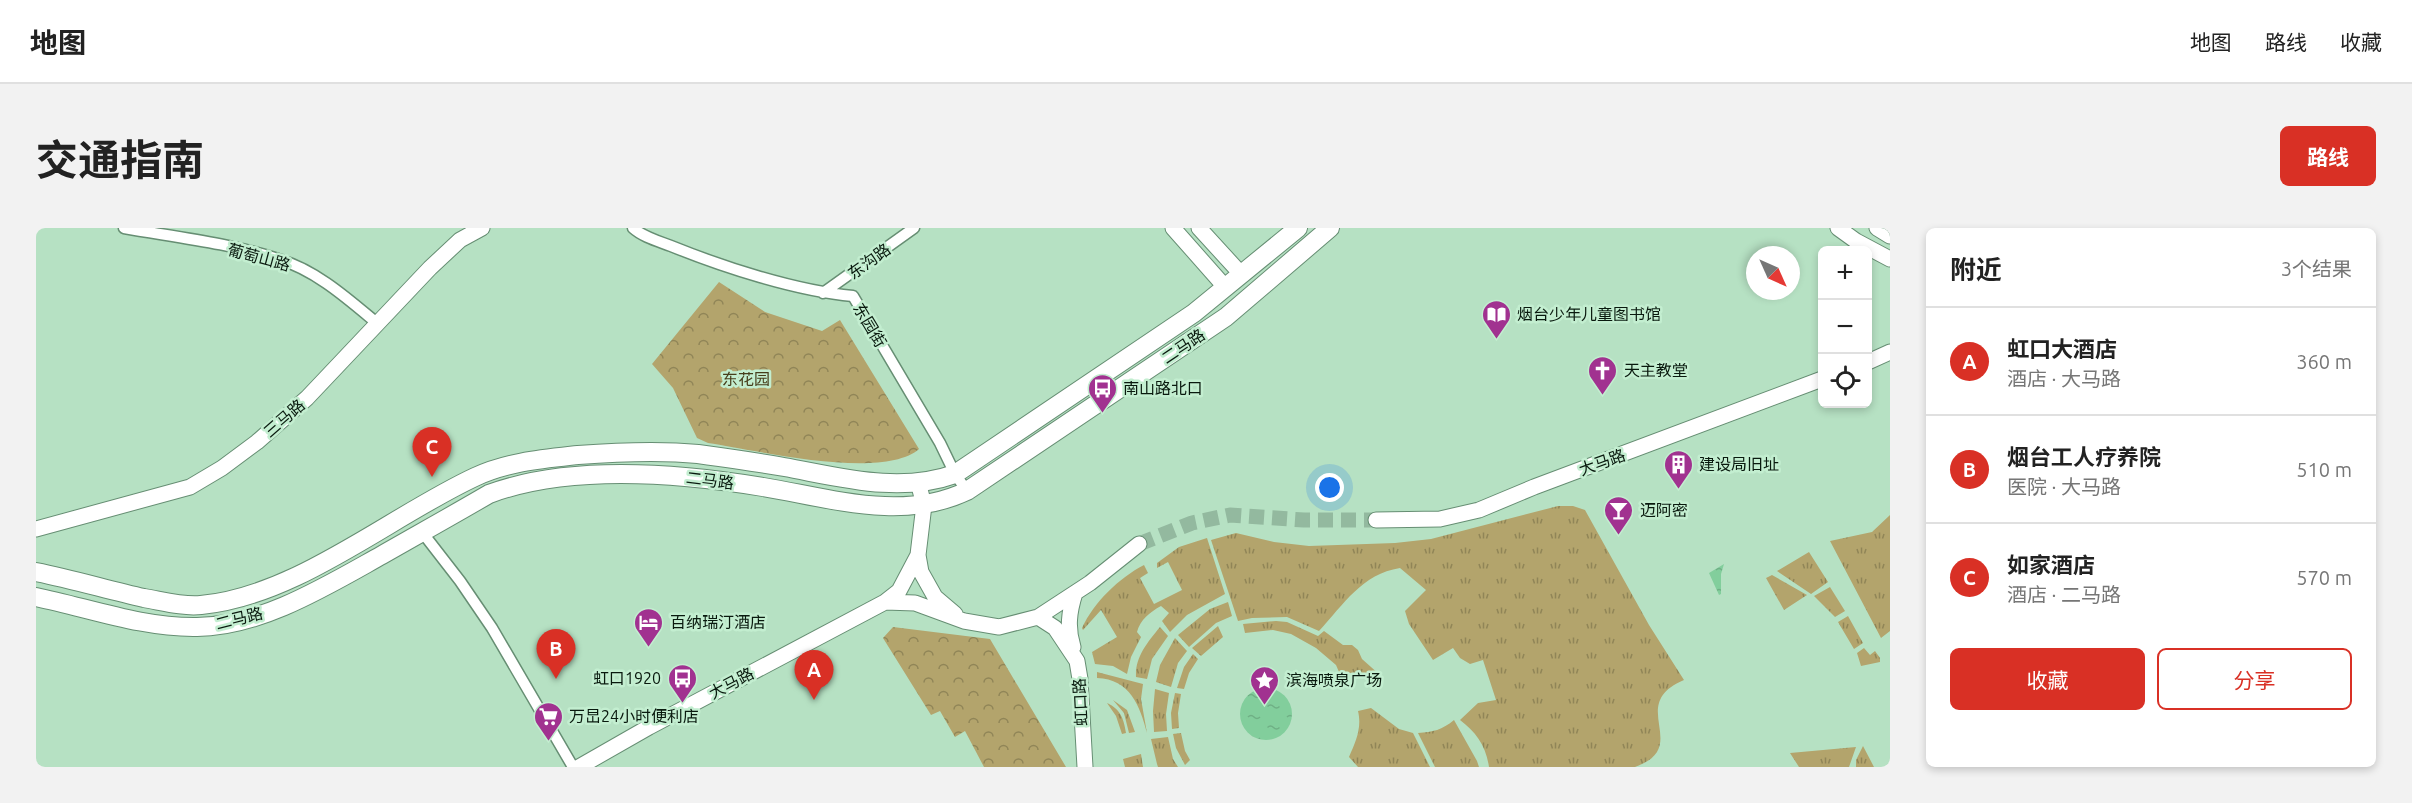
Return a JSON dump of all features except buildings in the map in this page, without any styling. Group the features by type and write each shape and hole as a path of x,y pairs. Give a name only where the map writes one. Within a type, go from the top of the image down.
{"main road":[{"name":"二马路","path":"36,572 162,601 199,605 245,597 286,581 474,477 525,461 578,455 644,451 697,454 875,483 937,481 955,474 1194,313 1298,228"},
{"name":"二马路","path":"36,597 159,626 199,627 245,620 295,601 343,577 489,494 533,481 632,474 682,477 763,487 849,504 924,505 951,499 968,491 1226,317 1330,228"}],"street":[{"name":"葡萄山路","path":"124,228 279,259 308,272 338,291 378,324"},
{"name":"三马路","path":"36,529 128,506 190,487 214,473 257,442 307,398 453,247 482,228"},
{"name":"东园街","path":"633,228 644,235 691,254 823,293 853,296 940,443 955,474 968,491"},
{"name":"东沟路","path":"823,293 914,228"},
{"path":"1173,228 1226,288"},
{"path":"1199,228 1242,275"},
{"path":"1838,228 1856,242 1890,260"},
{"path":"1877,228 1890,236"},
{"path":"1872,360 1890,352"},
{"name":"大马路","path":"1376,520 1440,519 1479,510 1534,487 1818,380"},
{"path":"918,482 924,505 918,555 921,572 935,597 964,621"},
{"path":"422,532 460,581 492,628 573,767"},
{"name":"大马路","path":"885,602 915,603 964,621 999,627 1038,618 1139,544"},
{"name":"大马路","path":"579,767 649,727 885,602 899,591 918,555"},
{"path":"1075,593 1069,610 1069,633 1077,661"},
{"name":"虹口路","path":"1038,618 1055,628 1077,661 1085,767"}],"green space":[{"name":"东花园","path":"719,282 765,312 822,331 840,320 919,449 901,458 877,463 849,463 786,456 708,443 697,438 673,388 652,364"},
{"path":"1558,506 1573,506 1585,510 1649,625 1684,680 1667,690 1660,701 1659,748 1651,758 1635,767 1489,767 1479,740 1460,720 1478,703 1496,700 1483,660 1470,664 1460,658 1453,648 1433,660 1409,624 1405,611 1426,590 1400,568 1387,571 1364,583 1319,631 1287,617 1252,618 1238,621 1211,540 1236,533 1274,542 1309,546 1395,543 1431,539"},
{"path":"1890,515 1890,631 1881,638 1830,541 1872,532"},
{"path":"1207,538 1225,594 1187,615 1170,632 1162,621 1169,613 1161,606 1149,614 1138,628 1137,632 1141,637 1131,657 1127,674 1113,666 1095,664 1092,652 1117,637 1101,610 1083,630 1082,628 1100,600 1117,584 1144,565 1148,573 1140,578 1154,604 1182,590 1168,562 1157,568 1157,563 1179,547"},
{"path":"1809,552 1828,582 1811,594 1777,571"},
{"path":"1772,575 1807,595 1784,610 1766,578"},
{"path":"1830,587 1845,611 1835,617 1814,596"},
{"path":"1228,602 1232,616 1216,623 1189,647 1178,635 1210,609"},
{"path":"1848,616 1863,643 1854,649 1838,622"},
{"path":"1287,622 1318,636 1324,631 1343,645 1352,645 1358,650 1362,659 1380,675 1377,678 1364,674 1339,672 1336,665 1316,648 1291,634 1273,630 1245,633 1243,624"},
{"path":"1218,626 1223,637 1201,656 1192,648"},
{"path":"893,627 990,639 1066,767 984,767 965,731 955,737 940,711 931,715 883,638"},
{"path":"1160,627 1168,636 1152,659 1147,679 1136,677 1140,657"},
{"path":"1175,638 1187,651 1178,663 1171,687 1156,682 1160,665"},
{"path":"1864,648 1870,655 1875,651 1880,662 1861,666 1857,653"},
{"path":"1193,654 1198,659 1189,673 1184,689 1177,688 1184,667"},
{"path":"1097,672 1143,684 1141,699 1147,733 1141,713 1132,696 1118,683 1097,678"},
{"path":"1155,689 1169,693 1166,714 1167,731 1154,732"},
{"path":"1175,693 1181,694 1178,713 1179,728 1172,729 1171,713"},
{"path":"1113,700 1127,710 1135,732 1129,733 1124,713"},
{"path":"1107,703 1116,708 1121,715 1126,733 1122,734 1116,716"},
{"path":"1371,708 1399,729 1413,733 1430,767 1358,767 1349,757 1359,729 1358,711"},
{"path":"1454,720 1479,767 1435,767 1418,733 1437,730"},
{"path":"1181,733 1185,751 1190,760 1185,765 1176,748 1173,734"},
{"path":"1168,737 1173,759 1178,767 1158,767 1151,739"},
{"path":"1863,746 1874,767 1856,767 1856,760"},
{"path":"1856,747 1849,767 1799,767 1790,753"},
{"path":"1141,754 1143,767 1125,767 1123,759"}],"water":[{"path":"1724,564 1721,574 1721,594 1719,595 1709,573"},
{"path":"1266,688 1276,690 1284,696 1290,704 1292,714 1290,724 1284,732 1276,738 1266,740 1256,738 1248,732 1242,724 1240,714 1242,704 1248,696 1256,690"}],"tunnel":[{"path":"1139,544 1192,523 1230,515 1304,520 1376,520"}],"place":[{"name":"烟台少年儿童图书馆","path":"1496,340"},
{"name":"天主教堂","path":"1603,396"},
{"name":"南山路北口","path":"1102,414"},
{"name":"如家酒店","path":"432,477"},
{"name":"建设局旧址","path":"1678,490"},
{"name":"迈阿密","path":"1619,536"},
{"name":"百纳瑞汀酒店","path":"649,648"},
{"name":"烟台工人疗养院","path":"556,679"},
{"name":"虹口大酒店","path":"814,700"},
{"name":"虹口1920","path":"682,704"},
{"name":"滨海喷泉广场","path":"1265,706"},
{"name":"万旵24小时便利店","path":"548,742"}]}
